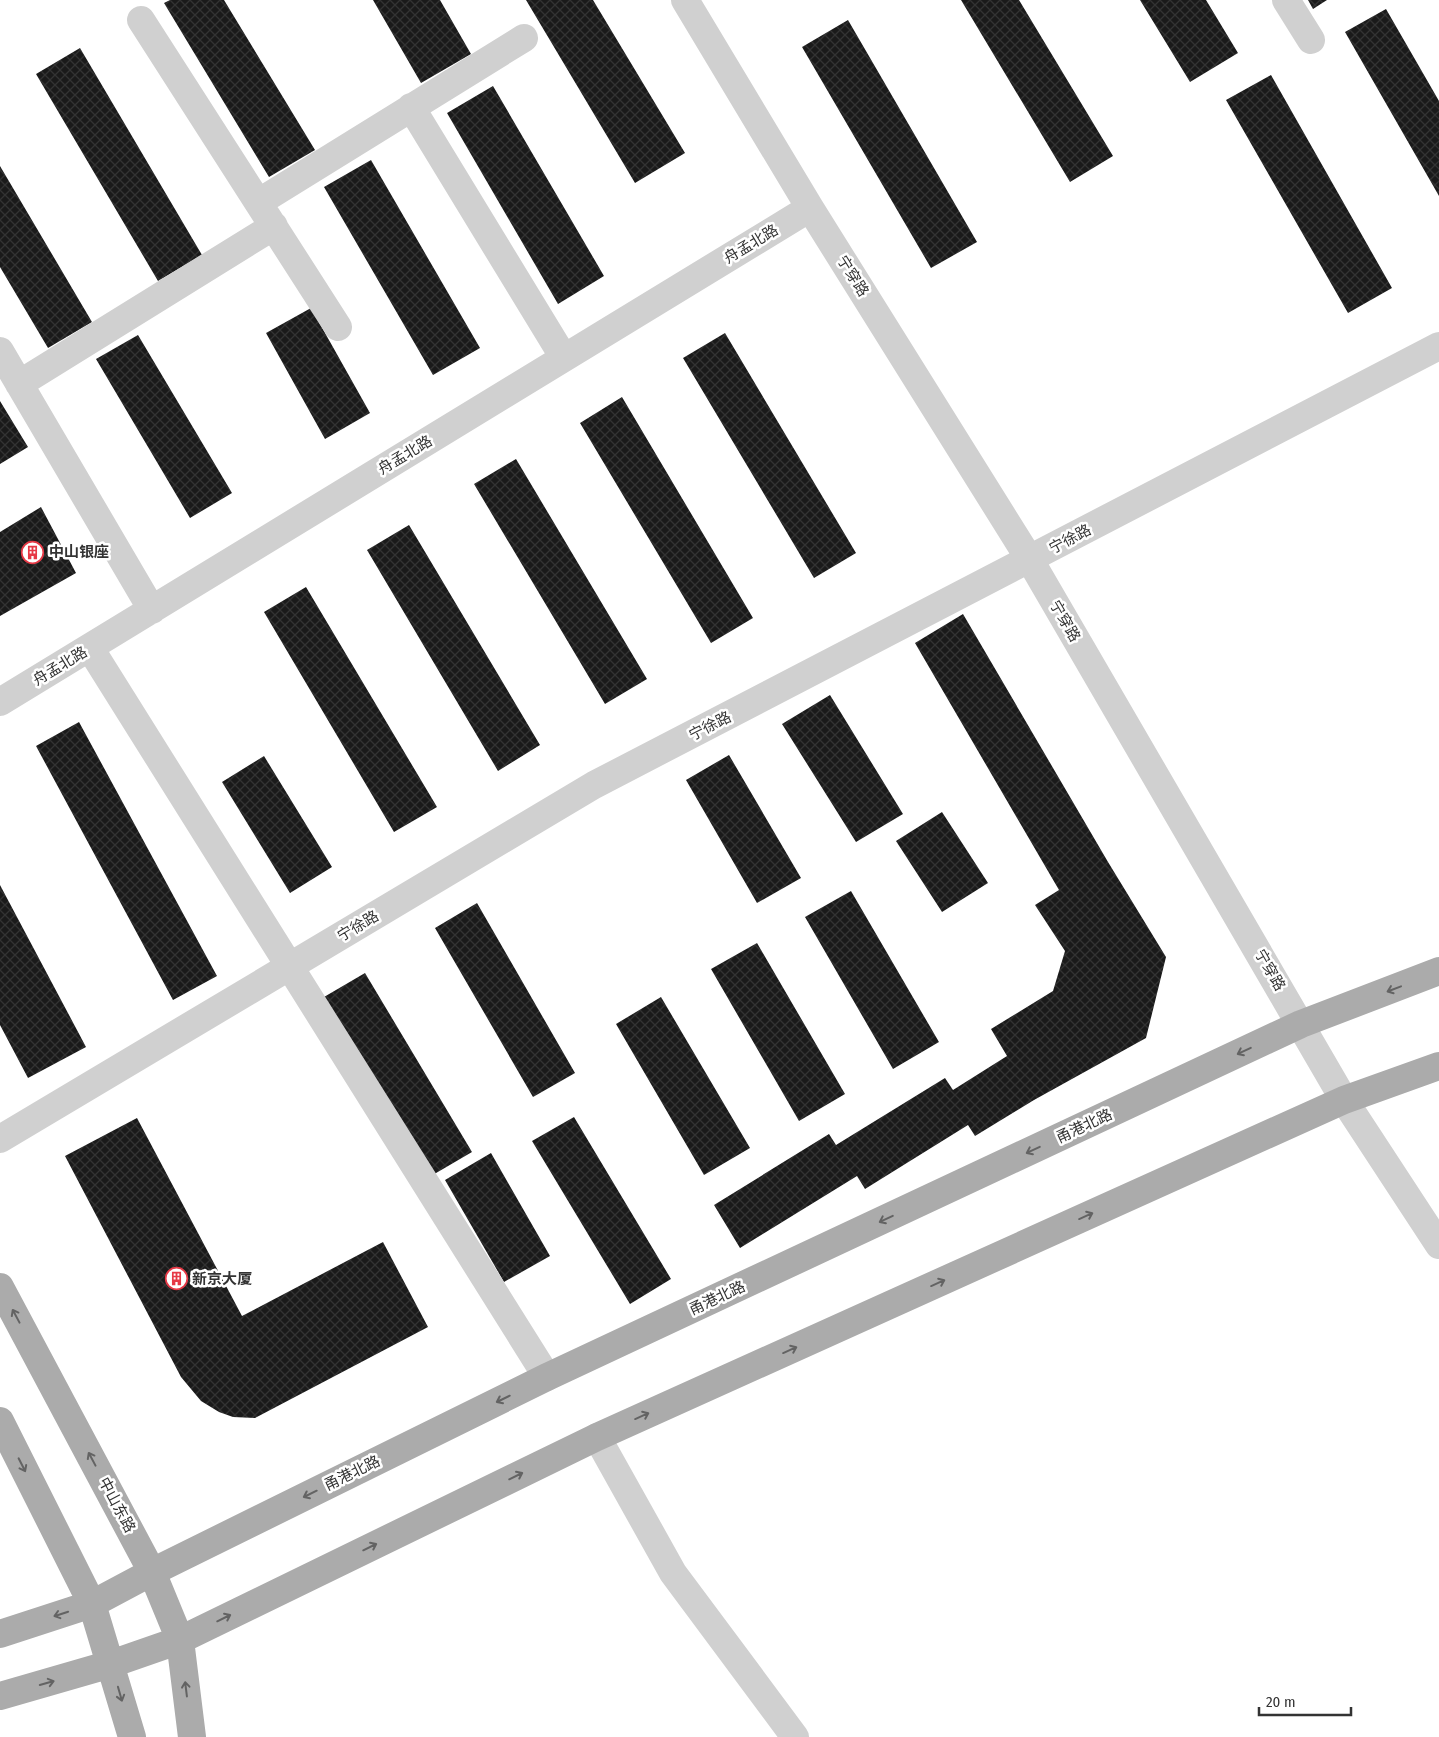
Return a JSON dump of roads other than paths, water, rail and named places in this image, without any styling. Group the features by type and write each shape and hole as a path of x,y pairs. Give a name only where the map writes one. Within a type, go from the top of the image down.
{"main road":[{"name":"甬港北路","path":"0,1634 92,1604 152,1572 547,1377 1301,1024 1439,971"},
{"path":"0,1696 111,1664 180,1640 597,1436 1344,1100 1439,1066"},
{"name":"中山东路","path":"0,1287 152,1572 180,1640 192,1737"},
{"path":"0,1421 92,1604 132,1737"}],"street":[{"name":"宁穿路","path":"685,0 810,208 1030,560 1344,1100 1439,1245"},
{"path":"1286,0 1310,40"},
{"path":"141,20 338,327"},
{"path":"258,202 524,38"},
{"path":"411,107 564,358"},
{"name":"舟孟北路","path":"0,702 810,208"},
{"path":"19,384 274,226"},
{"name":"宁徐路","path":"0,1139 594,786 1439,346"},
{"path":"0,352 152,610"},
{"path":"90,648 547,1377"},
{"path":"597,1436 674,1573 795,1737"}],"place":[{"name":"中山银座","path":"33,552"},
{"name":"新京大厦","path":"176,1279"}]}
